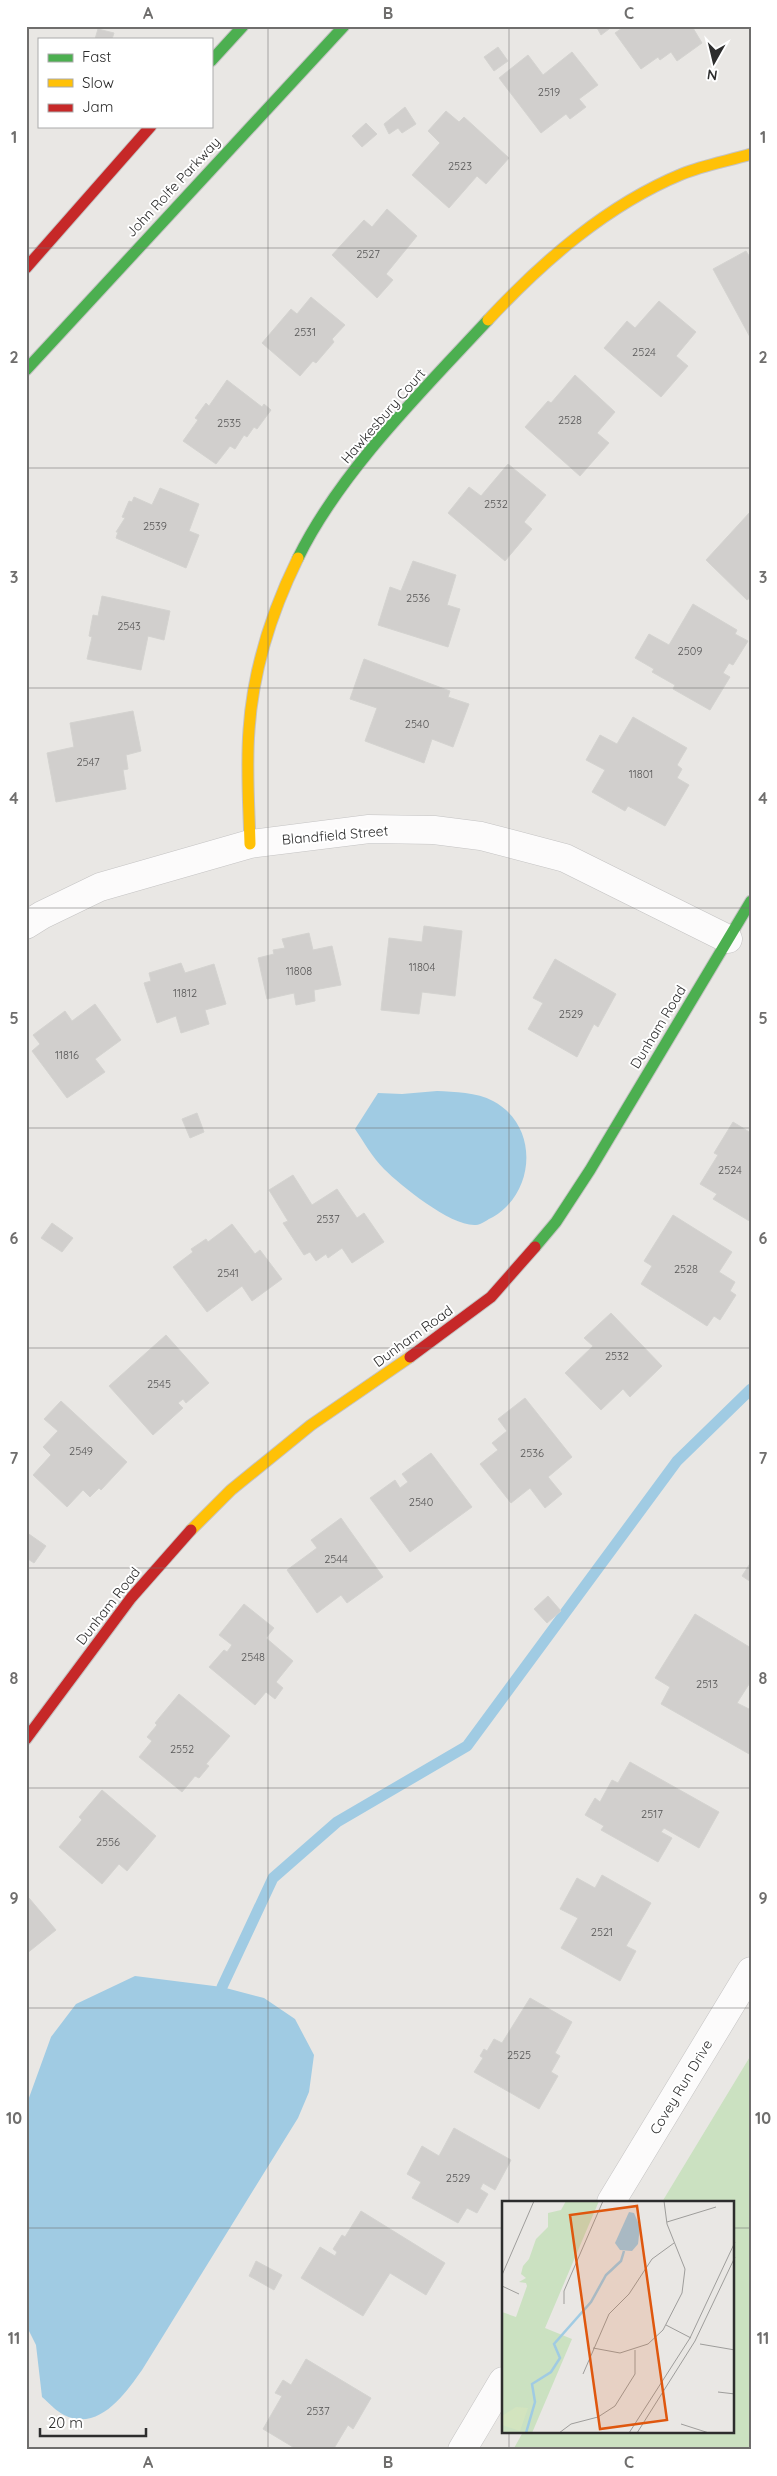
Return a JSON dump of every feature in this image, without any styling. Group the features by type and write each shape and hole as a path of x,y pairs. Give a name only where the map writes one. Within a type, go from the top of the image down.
{"street":[{"path":"212,60 243,26"},
{"name":"John Rolfe Parkway","path":"26,370 44,348 344,26"},
{"path":"26,268 149,128"},
{"name":"Hawkesbury Court","path":"250,844 248,752 250,714 268,630 292,569 314,527 342,488 418,397 516,290 572,239 620,207 682,175 751,154"},
{"name":"Blandfield Street","path":"26,925 42,915 100,887 250,844 369,829 434,830 481,836 565,858 728,939"},
{"name":"Dunham Road","path":"26,1739 131,1598 190,1531 231,1490 311,1425 432,1342 490,1297 556,1222 590,1170 751,901"},
{"name":"Covey Run Drive","path":"612,2201 751,1971"},
{"path":"462,2450 502,2383"}],"green space":[{"path":"751,2055 751,2450 513,2450 522,2434 734,2434 734,2201 663,2201"}],"water":[{"path":"437,1091 473,1094 493,1101 508,1112 518,1126 525,1142 524,1176 518,1192 507,1206 493,1217 478,1225 466,1224 441,1213 414,1195 380,1164 355,1129 378,1093 402,1094"},
{"path":"135,1976 222,1987 264,1998 295,2019 314,2055 309,2092 298,2118 142,2370 128,2390 110,2408 100,2415 89,2419 77,2419 64,2415 42,2397 36,2345 26,2325 26,2106 51,2037 76,2004"}],"building":[{"path":"596,26 613,26 601,35"},
{"path":"625,26 695,26 693,28 702,43 677,61 671,52 660,60 658,57 641,69 615,33"},
{"path":"98,29 114,33 112,38 95,38"},
{"path":"498,47 508,61 494,71 484,57"},
{"path":"572,52 598,85 579,99 586,107 570,119 566,114 541,133 499,78 528,55 543,75"},
{"path":"405,107 416,124 402,133 398,128 389,134 384,124"},
{"path":"446,111 459,122 464,117 509,158 486,184 477,176 449,208 412,175 440,143 428,131"},
{"path":"366,123 377,134 362,147 352,136"},
{"path":"387,209 417,236 386,274 393,280 377,298 332,255 364,220 372,227"},
{"path":"746,251 751,259 750,337 713,269"},
{"path":"311,297 345,325 332,339 334,342 316,363 313,361 300,376 262,343 291,309 297,314"},
{"path":"659,301 696,332 676,356 688,366 661,397 604,348 627,321 635,328"},
{"path":"575,375 615,412 597,433 609,443 580,476 525,427 548,401 551,403"},
{"path":"227,380 262,407 264,404 271,410 257,429 254,427 247,437 244,435 235,449 230,446 216,464 183,441 198,420 195,418 206,403 209,406"},
{"path":"508,464 546,495 524,522 532,529 505,561 448,513 469,487 481,496"},
{"path":"160,488 199,504 189,531 199,535 186,568 116,538 118,532 116,532 125,518 122,517 129,501 132,502 134,497 152,505"},
{"path":"751,511 751,597 747,600 706,560"},
{"path":"413,561 456,575 447,605 460,609 448,647 378,625 390,587 401,591"},
{"path":"102,596 170,611 164,640 148,636 141,670 87,659 92,637 89,636 93,615 98,616"},
{"path":"693,604 737,630 735,634 748,641 733,665 729,663 723,673 730,677 710,710 673,689 675,685 652,672 654,669 635,658 649,634 669,645"},
{"path":"364,659 450,691 448,697 469,704 453,747 432,739 424,763 365,741 377,708 350,699"},
{"path":"133,711 141,751 126,755 128,769 123,770 126,789 56,802 47,753 74,747 70,723"},
{"path":"633,717 687,748 677,765 682,769 677,778 689,785 665,826 628,806 625,811 592,792 605,770 586,760 600,735 617,744"},
{"path":"424,926 462,931 455,996 422,992 419,1014 381,1010 389,938 422,942"},
{"path":"309,933 313,950 332,946 341,985 314,990 315,1001 296,1005 294,993 267,999 258,958 274,954 273,950 285,948 282,939"},
{"path":"555,959 616,994 598,1027 594,1024 577,1057 528,1029 543,1003 533,998"},
{"path":"181,963 185,973 214,964 226,1004 205,1010 209,1024 181,1033 176,1016 157,1023 144,983 151,981 149,973"},
{"path":"95,1004 121,1040 95,1059 105,1072 67,1098 32,1051 40,1044 33,1035 65,1011 72,1021"},
{"path":"197,1113 204,1132 190,1138 182,1119"},
{"path":"733,1122 751,1133 751,1222 713,1199 717,1194 700,1184 718,1155 714,1153"},
{"path":"293,1175 312,1205 337,1189 357,1218 364,1213 384,1242 352,1263 342,1248 328,1258 326,1254 316,1261 310,1252 304,1255 283,1223 288,1221 269,1190"},
{"path":"673,1215 732,1252 719,1272 735,1282 730,1291 736,1295 720,1320 714,1316 707,1326 641,1284 652,1266 644,1261"},
{"path":"52,1223 73,1238 62,1252 41,1238"},
{"path":"232,1224 255,1254 260,1250 282,1279 252,1301 242,1286 207,1312 173,1267 193,1252 191,1249 206,1239 208,1242"},
{"path":"611,1313 662,1366 630,1397 623,1389 601,1410 565,1373 593,1346 584,1338"},
{"path":"166,1335 209,1383 186,1403 183,1399 178,1403 183,1408 153,1435 109,1386"},
{"path":"525,1398 572,1457 548,1477 562,1494 545,1508 530,1488 511,1503 480,1464 498,1450 492,1443 507,1431 498,1419"},
{"path":"61,1401 127,1462 101,1490 99,1488 90,1497 83,1490 67,1507 33,1475 51,1455 43,1447 58,1431 44,1419"},
{"path":"431,1453 472,1507 410,1552 370,1498 395,1480 400,1488 408,1482 402,1474"},
{"path":"341,1518 383,1577 347,1603 341,1595 317,1613 287,1570 317,1548 311,1540"},
{"path":"26,1532 46,1546 34,1563 28,1559 26,1561"},
{"path":"751,1562 751,1582 742,1576"},
{"path":"548,1596 561,1611 547,1623 534,1609"},
{"path":"244,1604 274,1628 266,1638 293,1661 276,1682 283,1688 275,1699 266,1692 255,1705 209,1667 224,1650 227,1652 232,1645 219,1635"},
{"path":"695,1614 751,1648 751,1681 737,1703 751,1710 751,1755 661,1704 670,1687 655,1678"},
{"path":"179,1694 230,1736 206,1764 209,1766 199,1778 195,1776 182,1792 139,1757 152,1741 147,1737 157,1725 155,1723"},
{"path":"630,1762 719,1812 699,1848 664,1828 661,1832 672,1838 658,1862 601,1830 604,1826 585,1815 595,1798 600,1802 612,1780 618,1783"},
{"path":"102,1790 156,1836 127,1871 119,1864 102,1884 59,1847 82,1820 79,1817"},
{"path":"602,1875 651,1903 626,1946 636,1951 620,1981 561,1948 578,1918 560,1909 577,1878 595,1888"},
{"path":"29,1898 56,1930 26,1954 26,1900"},
{"path":"530,1998 572,2022 555,2053 560,2056 551,2072 558,2076 539,2109 474,2072 483,2058 480,2056 484,2049 487,2051 494,2039 502,2043"},
{"path":"454,2128 511,2160 495,2190 483,2183 480,2189 488,2194 477,2213 467,2208 458,2223 412,2198 421,2182 407,2174 422,2146 439,2156"},
{"path":"361,2211 445,2263 426,2295 390,2273 363,2316 301,2278 320,2247 335,2256 337,2252 333,2249 342,2235 345,2237"},
{"path":"256,2261 282,2275 274,2290 249,2276"},
{"path":"306,2359 371,2398 353,2429 348,2425 333,2450 298,2450 263,2429 282,2396 275,2393 283,2380 291,2385"}],"waterway":[{"path":"222,1987 273,1878 337,1822 467,1746 677,1461 751,1389"}],"traffic: fast":[{"path":"212,60 243,26"},
{"path":"26,370 344,26"},
{"path":"298,558 336,494 359,463 410,403 488,320"},
{"path":"535,1247 556,1222 590,1170 751,901"}],"traffic: slow":[{"path":"488,320 554,256 602,218 654,187 682,174 751,154"},
{"path":"250,844 248,744 251,707 265,642 288,579 298,558"},
{"path":"191,1530 231,1490 311,1425 410,1357"}],"traffic: jam":[{"path":"26,268 149,128"},
{"path":"410,1357 491,1297 535,1247"},
{"path":"26,1739 131,1598 191,1530"}]}
